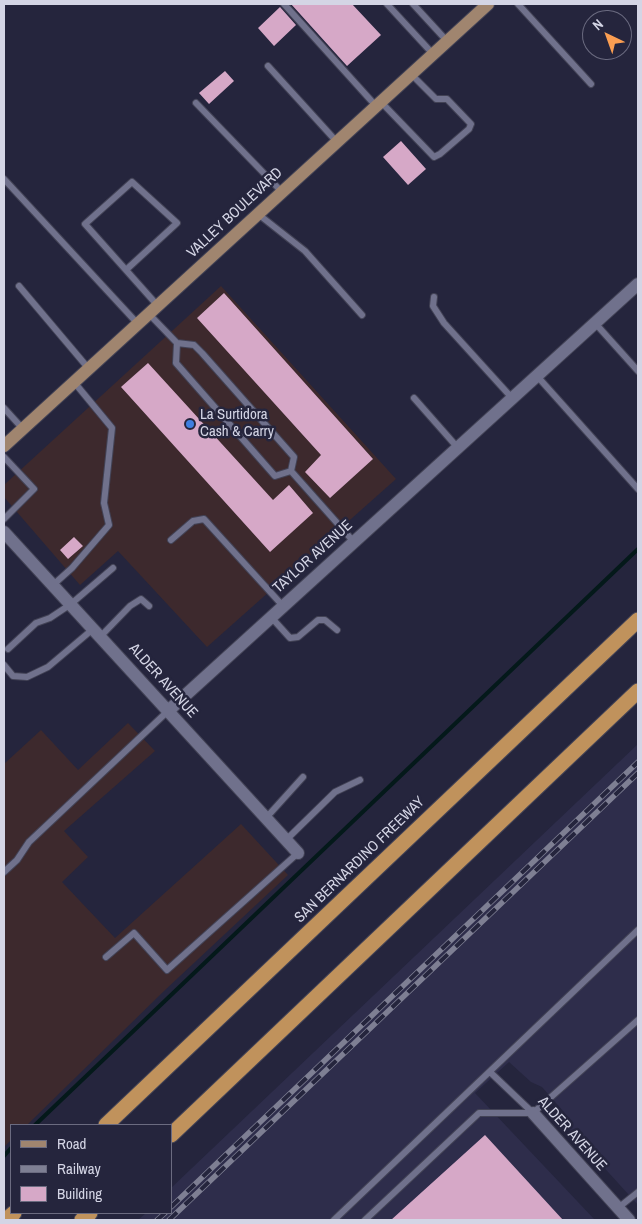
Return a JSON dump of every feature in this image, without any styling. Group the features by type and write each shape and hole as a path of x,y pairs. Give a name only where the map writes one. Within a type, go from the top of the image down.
{"highway":[{"name":"SAN BERNARDINO FREEWAY","path":"107,1124 638,620"},
{"path":"172,1134 638,691"}],"main road":[{"name":"VALLEY BOULEVARD","path":"4,446 488,4"}],"street":[{"name":"TAYLOR AVENUE","path":"168,711 638,284"},
{"name":"ALDER AVENUE","path":"6,537 71,604 298,852"},
{"name":"ALDER AVENUE","path":"533,1113 629,1220"}],"lane":[{"path":"284,4 378,104 434,157 469,129 471,124 447,99 436,100 411,74"},
{"path":"387,4 433,54"},
{"path":"413,4 447,41"},
{"path":"518,4 590,84"},
{"path":"268,66 337,142"},
{"path":"196,103 282,192"},
{"path":"4,179 138,324"},
{"path":"127,268 177,223 132,182 85,224 127,268 176,343 176,363 275,476 291,471"},
{"path":"258,214 305,251 362,315"},
{"path":"19,286 89,369"},
{"path":"434,297 433,306 444,323 512,398"},
{"path":"595,323 638,371"},
{"path":"176,343 194,345 208,360 294,458 291,471"},
{"path":"537,376 638,489"},
{"path":"53,585 72,568 109,525 104,503 112,428 74,382"},
{"path":"414,398 458,448"},
{"path":"4,408 24,429"},
{"path":"4,457 34,489 4,519"},
{"path":"291,471 354,542"},
{"path":"171,540 193,521 204,519 283,606"},
{"path":"8,649 36,622 50,618 71,604 113,568"},
{"path":"4,665 13,676 27,677 48,667 141,599 149,606"},
{"path":"271,617 290,638 298,637 318,620 325,620 337,630"},
{"name":"TAYLOR AVENUE","path":"4,872 17,860 29,842 168,711"},
{"path":"266,818 304,778"},
{"path":"286,840 335,792 360,780"},
{"path":"106,957 134,933 167,970 298,852"},
{"path":"334,1220 638,930"},
{"path":"365,1220 479,1113 533,1113 638,1020"},
{"name":"ALDER AVENUE","path":"490,1072 533,1113"},
{"path":"618,1208 638,1192"}],"shaded area":[{"path":"221,286 396,479 207,647 118,551 80,585 4,497 4,485"},
{"path":"128,723 155,751 64,831 88,857 62,882 115,938 241,824 288,875 164,991 28,1124 10,1124 10,1141 4,1147 4,764 41,730 78,770"},
{"path":"638,744 638,1205 570,1130 563,1111 542,1087 531,1082 509,1062 475,1093 595,1220 138,1220 145,1214 172,1214 172,1187"}],"building":[{"path":"291,4 352,4 381,35 347,66"},
{"path":"280,7 296,25 274,46 258,28"},
{"path":"225,71 234,81 209,104 199,93"},
{"path":"401,141 426,169 408,185 383,157"},
{"path":"224,293 373,459 330,498 305,472 321,455 197,318"},
{"path":"148,363 273,500 289,485 313,513 270,552 121,387"},
{"path":"74,537 83,546 68,559 60,550"},
{"path":"485,1135 563,1220 391,1220"}],"waterway":[{"path":"36,1124 638,549"},
{"path":"4,1156 10,1149"}],"railway":[{"path":"172,1206 638,762"},
{"path":"169,1220 638,773"},
{"path":"157,1220 164,1214"}],"place":[{"name":"La Surtidora Cash & Carry","path":"190,424"}]}
